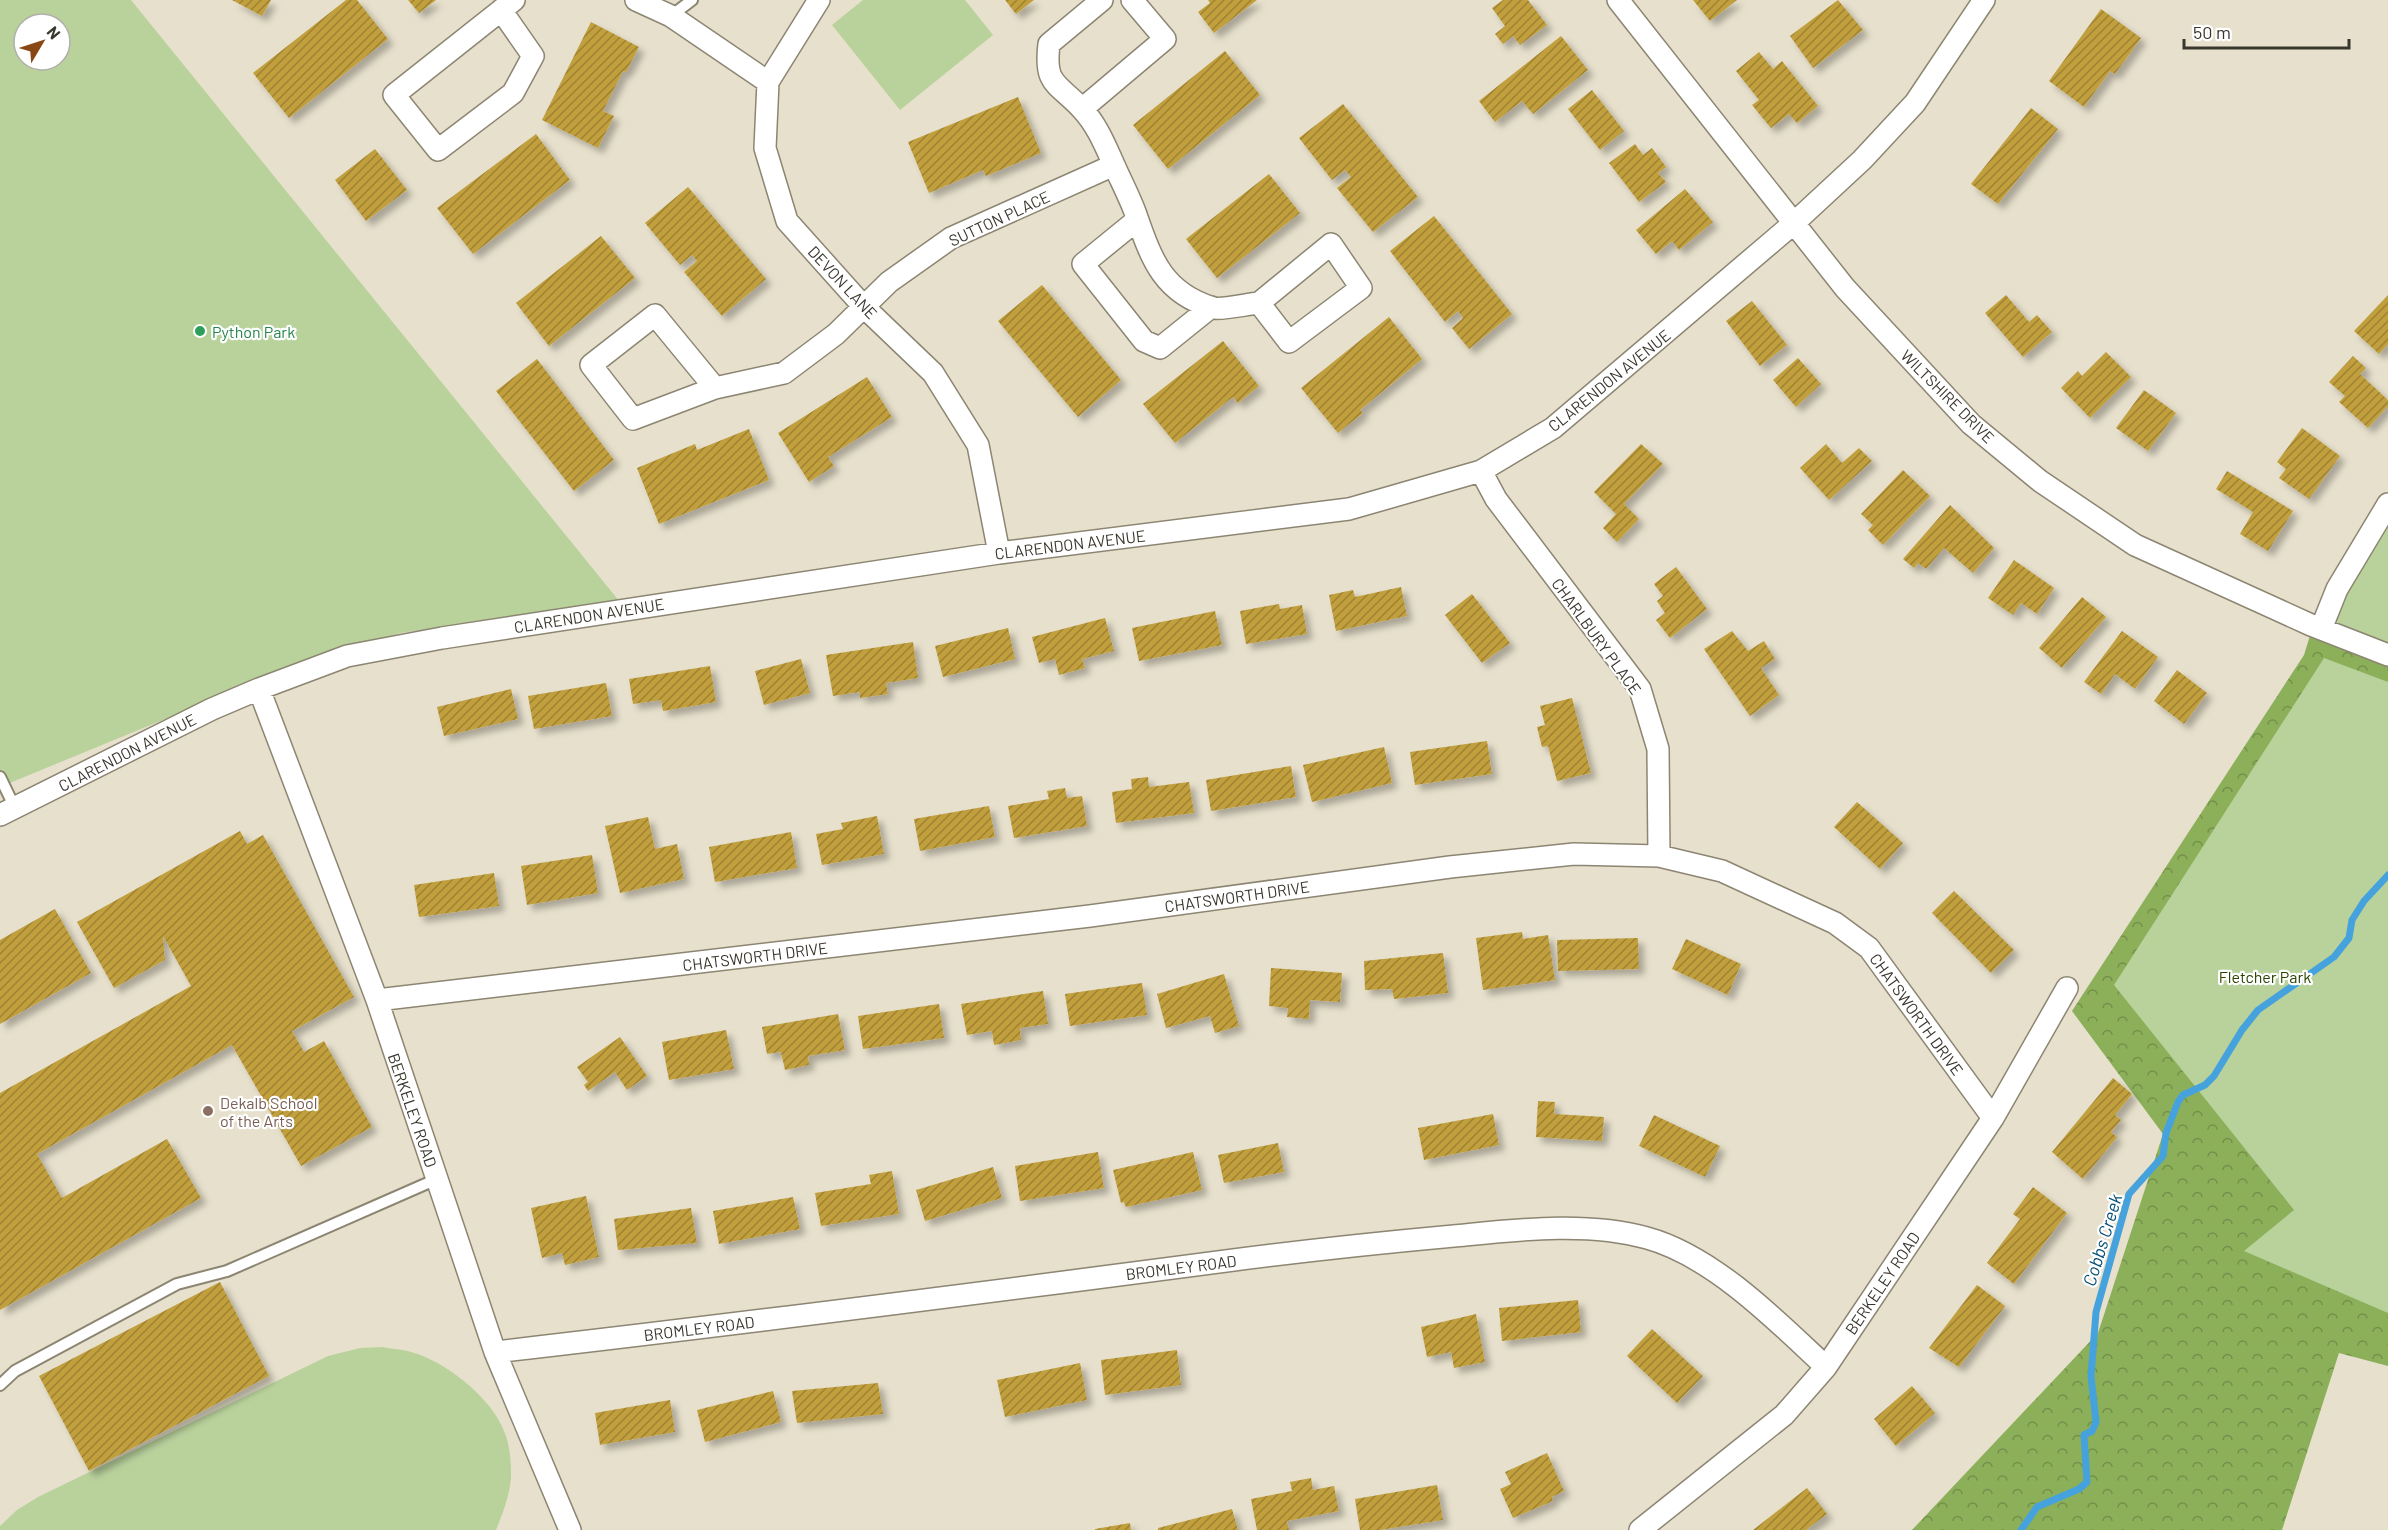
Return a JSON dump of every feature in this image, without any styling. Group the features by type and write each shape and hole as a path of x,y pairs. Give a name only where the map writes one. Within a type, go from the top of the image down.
{"street":[{"path":"636,0 671,16 768,82"},
{"name":"DEVON LANE","path":"819,0 768,82 765,148 787,221 864,307 933,373 978,445 999,553"},
{"path":"1102,0 1049,44 1047,63 1054,84 1082,109 1098,129 1159,272 1185,295 1214,308 1259,303 1331,244 1361,288 1289,342 1259,303"},
{"path":"1082,109 1165,39 1132,0"},
{"name":"WILTSHIRE DRIVE","path":"1618,0 1845,288 1971,424 2040,481 2135,545 2321,629 2388,655"},
{"name":"CLARENDON AVENUE","path":"8,812 212,709 347,656 442,638 999,553 1349,510 1481,471 1553,428 1794,223 1862,160 1915,103 1984,0"},
{"path":"508,5 533,56 513,93 438,150 394,95 508,5"},
{"name":"SUTTON PLACE","path":"715,388 655,315 591,365 633,419 715,388 784,373 836,334 889,282 951,238 1114,165"},
{"path":"1137,220 1083,264 1144,341 1160,348 1211,307"},
{"name":"CHARLBURY PLACE","path":"1481,471 1496,499 1640,689 1658,749 1659,856"},
{"path":"2321,629 2337,589 2388,504"},
{"name":"BERKELEY ROAD","path":"259,689 377,1000 495,1352 570,1530"},
{"name":"CHATSWORTH DRIVE","path":"377,1000 1090,916 1439,869 1563,855 1659,856 1722,871 1835,923 1869,948 1993,1119"},
{"name":"BERKELEY ROAD","path":"1640,1530 1784,1415 1826,1367 1993,1119 2067,988"},
{"name":"BROMLEY ROAD","path":"495,1352 760,1321 1336,1247 1522,1230 1604,1229 1649,1238 1700,1262 1765,1309 1826,1367"}],"lane":[{"path":"671,16 692,0"},
{"path":"0,777 8,812"},
{"path":"0,1385 15,1371 177,1284 227,1271 436,1179"}],"green space":[{"name":"Python Park","path":"0,0 131,0 620,602 400,633 289,668 0,787"},
{"path":"863,0 965,0 993,35 900,110 832,25"},
{"path":"2388,494 2388,656 2313,626"},
{"path":"2313,626 2388,656 2388,1366 2339,1353 2282,1530 1912,1530 2098,1333 2163,1134 2072,1011 2304,655"},
{"name":"Fletcher Park","path":"2324,658 2388,682 2388,1313 2244,1251 2294,1210 2114,985"},
{"path":"383,1347 408,1351 438,1363 478,1393 498,1418 508,1442 511,1476 508,1497 496,1530 0,1530 0,1526 17,1510 38,1497 328,1356 360,1348"}],"building":[{"path":"232,0 271,0 262,16"},
{"path":"346,0 357,0 388,39 289,118 253,73"},
{"path":"408,0 436,0 419,13"},
{"path":"1005,0 1034,0 1016,14"},
{"path":"1208,0 1257,0 1214,33 1198,12 1210,3"},
{"path":"1503,0 1528,0 1547,25 1520,45 1513,36 1503,44 1495,34 1505,26 1492,8"},
{"path":"1693,0 1737,0 1710,21"},
{"path":"1838,0 1863,30 1813,68 1790,36"},
{"path":"2101,9 2141,38 2115,74 2110,71 2084,107 2049,81"},
{"path":"591,22 639,47 626,72 623,71 603,111 614,116 598,148 542,120"},
{"path":"1561,36 1588,70 1533,114 1522,101 1495,122 1479,101"},
{"path":"1225,51 1260,95 1168,169 1133,125"},
{"path":"1759,52 1773,69 1782,61 1818,106 1797,123 1789,114 1771,128 1752,105 1759,100 1736,71"},
{"path":"1592,90 1624,131 1600,150 1568,109"},
{"path":"1018,97 1041,153 986,176 983,170 929,193 908,142"},
{"path":"1343,104 1418,197 1373,232 1337,188 1351,177 1345,170 1332,180 1299,138"},
{"path":"2031,108 2058,129 1998,204 1971,184"},
{"path":"536,134 570,180 473,254 437,208"},
{"path":"1635,144 1643,155 1652,148 1666,167 1658,173 1666,182 1639,202 1609,163"},
{"path":"375,149 407,190 366,221 335,180"},
{"path":"1269,174 1300,213 1217,278 1186,239"},
{"path":"688,187 766,279 722,316 684,272 697,261 692,255 680,265 645,223"},
{"path":"1685,189 1713,222 1679,250 1672,241 1656,254 1636,230"},
{"path":"1434,216 1512,314 1469,349 1452,328 1463,318 1458,311 1445,322 1390,251"},
{"path":"601,236 635,278 549,346 516,303"},
{"path":"1042,285 1121,380 1078,417 998,321"},
{"path":"2006,295 2029,322 2037,315 2052,332 2023,357 1985,313"},
{"path":"2388,295 2388,344 2379,354 2354,331"},
{"path":"1752,301 1787,345 1760,366 1726,321"},
{"path":"1389,317 1422,359 1360,410 1363,413 1338,433 1301,388"},
{"path":"1223,341 1259,386 1238,403 1233,397 1175,443 1143,404"},
{"path":"2106,352 2131,377 2090,418 2061,388 2078,371 2082,376"},
{"path":"2353,356 2366,368 2360,374 2388,400 2388,406 2368,428 2339,402 2345,396 2329,382"},
{"path":"1798,358 1821,384 1796,407 1773,380"},
{"path":"537,359 614,460 574,491 496,391"},
{"path":"867,377 892,417 828,457 834,466 809,482 778,433"},
{"path":"2144,390 2176,413 2148,451 2116,428"},
{"path":"2302,428 2340,456 2309,499 2279,478 2286,469 2277,462"},
{"path":"749,429 769,480 659,524 637,468 695,444 697,450"},
{"path":"1641,444 1663,464 1624,504 1639,519 1617,542 1603,528 1616,514 1594,492"},
{"path":"1826,444 1842,463 1859,448 1872,461 1829,500 1800,468"},
{"path":"1903,470 1930,496 1883,545 1868,530 1873,525 1861,514"},
{"path":"2227,471 2293,511 2268,551 2240,534 2253,512 2216,489"},
{"path":"1950,505 1994,548 1973,573 1944,548 1926,569 1918,563 1914,568 1903,559"},
{"path":"2014,560 2054,588 2037,614 2021,603 2013,615 1988,598"},
{"path":"1676,567 1707,609 1670,638 1656,620 1665,613 1657,601 1663,596 1654,584"},
{"path":"1401,587 1407,616 1336,631 1329,595 1353,590 1355,597"},
{"path":"1472,594 1510,643 1482,663 1445,615"},
{"path":"2082,597 2106,617 2062,668 2039,648"},
{"path":"1279,604 1280,609 1302,605 1307,634 1246,644 1240,611"},
{"path":"1215,611 1222,645 1139,661 1132,628"},
{"path":"1105,618 1114,651 1082,659 1085,668 1059,675 1055,659 1039,663 1032,637"},
{"path":"1008,628 1015,659 943,677 935,646"},
{"path":"1732,631 1748,651 1764,641 1775,659 1761,668 1779,695 1750,716 1704,649"},
{"path":"2122,631 2158,657 2135,689 2115,674 2101,694 2084,682"},
{"path":"913,642 918,678 886,683 888,694 860,698 860,692 833,696 826,655"},
{"path":"801,659 810,693 764,705 755,671"},
{"path":"710,666 716,702 663,711 661,700 633,704 629,679"},
{"path":"2177,670 2207,693 2184,724 2154,701"},
{"path":"606,683 612,716 534,729 528,696"},
{"path":"511,689 518,719 444,736 437,707"},
{"path":"1572,698 1591,773 1557,781 1548,746 1542,747 1537,727 1545,725 1540,706"},
{"path":"1487,741 1492,774 1415,785 1410,752"},
{"path":"1384,747 1392,783 1312,802 1303,765"},
{"path":"1291,766 1296,797 1211,811 1206,780"},
{"path":"1148,777 1149,787 1189,782 1194,813 1116,823 1112,792 1132,789 1131,779"},
{"path":"1065,788 1067,798 1082,796 1087,826 1014,838 1008,806 1049,799 1047,791"},
{"path":"1857,802 1903,843 1880,869 1834,827"},
{"path":"989,806 995,837 920,851 914,819"},
{"path":"877,816 884,854 822,865 816,834 843,829 841,823"},
{"path":"648,817 655,849 677,844 684,879 620,893 605,826"},
{"path":"240,831 247,844 263,835 354,997 292,1031 304,1052 324,1041 372,1127 301,1166 232,1045 37,1154 62,1198 167,1139 201,1198 0,1310 0,1093 191,986 163,936 165,960 114,988 77,922"},
{"path":"791,832 797,868 715,882 709,847"},
{"path":"592,855 598,893 527,905 521,866"},
{"path":"494,873 499,906 419,917 414,885"},
{"path":"1954,891 2014,950 1991,973 1932,913"},
{"path":"55,909 91,973 0,1024 0,940"},
{"path":"1522,932 1523,939 1548,935 1555,980 1483,990 1476,938"},
{"path":"1638,938 1639,969 1558,971 1557,940"},
{"path":"1686,939 1741,964 1728,995 1672,969"},
{"path":"1443,953 1448,993 1394,999 1392,989 1365,990 1364,961"},
{"path":"1271,968 1342,973 1340,1002 1310,1000 1309,1019 1287,1017 1288,1008 1269,1006"},
{"path":"1224,974 1239,1026 1215,1033 1210,1016 1166,1028 1157,994"},
{"path":"1142,983 1147,1015 1070,1026 1065,994"},
{"path":"1043,991 1048,1024 1020,1028 1021,1040 994,1045 992,1031 967,1035 961,1004"},
{"path":"939,1004 944,1038 863,1049 858,1016"},
{"path":"838,1014 845,1050 808,1056 809,1065 785,1070 781,1052 767,1054 762,1027"},
{"path":"726,1030 734,1069 669,1080 662,1042"},
{"path":"620,1037 647,1076 627,1090 615,1072 588,1091 584,1085 588,1082 577,1067"},
{"path":"2113,1078 2132,1094 2115,1115 2121,1120 2111,1132 2117,1137 2083,1179 2052,1152"},
{"path":"1538,1101 1555,1102 1554,1114 1604,1117 1602,1141 1536,1137"},
{"path":"1493,1114 1499,1145 1424,1160 1418,1128"},
{"path":"1654,1115 1720,1146 1705,1177 1639,1146"},
{"path":"1278,1143 1284,1172 1224,1183 1218,1155"},
{"path":"1098,1152 1104,1188 1020,1201 1015,1166"},
{"path":"1193,1152 1202,1190 1126,1207 1124,1202 1121,1203 1113,1170"},
{"path":"993,1167 1002,1198 925,1221 916,1190"},
{"path":"892,1171 899,1214 821,1226 815,1193 871,1184 869,1175"},
{"path":"2033,1187 2067,1213 2014,1284 1987,1263 2020,1219 2013,1214"},
{"path":"586,1196 599,1257 565,1265 562,1253 542,1258 531,1208"},
{"path":"793,1197 800,1229 719,1244 713,1211"},
{"path":"691,1208 697,1243 618,1250 614,1219"},
{"path":"220,1282 269,1376 89,1471 39,1376"},
{"path":"1977,1285 2005,1306 1959,1367 1929,1348"},
{"path":"1578,1300 1581,1332 1502,1341 1499,1308"},
{"path":"1476,1314 1485,1362 1454,1368 1451,1352 1427,1357 1421,1327"},
{"path":"1652,1329 1703,1376 1677,1403 1627,1356"},
{"path":"1177,1350 1181,1385 1105,1395 1101,1360"},
{"path":"1080,1363 1087,1400 1005,1417 997,1380"},
{"path":"878,1383 883,1414 797,1423 792,1391"},
{"path":"1912,1386 1935,1413 1896,1446 1874,1419"},
{"path":"773,1391 781,1422 705,1442 697,1410"},
{"path":"670,1400 675,1432 600,1445 595,1413"},
{"path":"1547,1453 1564,1491 1552,1497 1553,1501 1513,1518 1500,1489 1511,1484 1505,1472"},
{"path":"1311,1478 1313,1490 1334,1486 1339,1511 1287,1521 1289,1530 1257,1530 1251,1499 1292,1491 1290,1482"},
{"path":"1437,1485 1443,1520 1380,1530 1360,1530 1355,1499"},
{"path":"1807,1488 1827,1514 1806,1530 1753,1530"},
{"path":"1232,1509 1238,1530 1158,1530 1158,1528"},
{"path":"1130,1523 1131,1530 1095,1530 1095,1529"}],"waterway":[{"name":"Cobbs Creek","path":"2021,1530 2037,1507 2079,1489 2087,1482 2084,1435 2092,1431 2096,1422 2091,1376 2096,1312 2129,1194 2163,1156 2166,1133 2178,1102 2183,1095 2205,1085 2214,1076 2242,1030 2258,1010 2334,957 2349,938 2352,920 2364,901 2388,875"}],"place":[{"name":"Python Park","path":"200,331"},
{"name":"Dekalb School of the Arts","path":"208,1111"}]}
